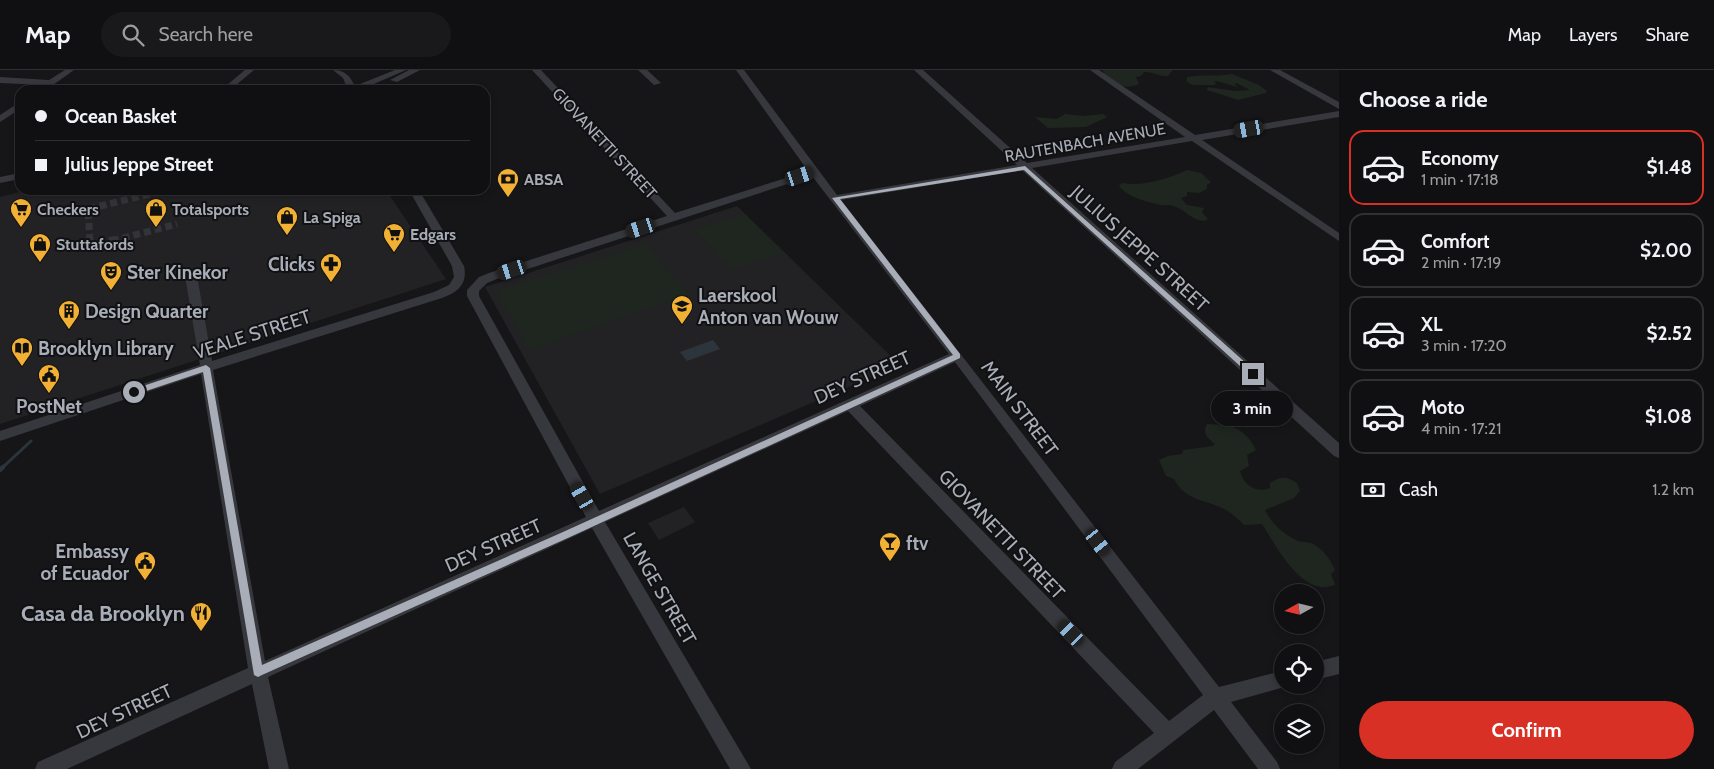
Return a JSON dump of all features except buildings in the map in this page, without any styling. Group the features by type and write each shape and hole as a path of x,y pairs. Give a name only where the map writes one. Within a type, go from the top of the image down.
{"street":[{"path":"48,85 70,70"},
{"path":"231,85 250,70"},
{"path":"337,70 348,79 351,85"},
{"path":"365,85 402,70"},
{"path":"382,85 416,70"},
{"name":"GIOVANETTI STREET","path":"536,70 673,217"},
{"path":"642,70 657,83"},
{"name":"MAIN STREET","path":"740,70 814,172 958,356 1270,769"},
{"name":"JULIUS JEPPE STREET","path":"918,70 1339,452"},
{"path":"1094,70 1339,238"},
{"path":"1274,70 1339,106"},
{"path":"0,80 51,83"},
{"path":"0,119 15,108"},
{"name":"RAUTENBACH AVENUE","path":"836,198 1025,168 1339,114"},
{"path":"673,217 814,172"},
{"path":"0,180 15,177"},
{"path":"0,185 15,182"},
{"name":"VEALE STREET","path":"0,436 206,368 438,295 457,284 461,274 455,259 417,195"},
{"name":"LANGE STREET","path":"673,217 483,280 474,287 473,296 596,521 741,769"},
{"path":"191,276 258,672 279,769"},
{"name":"DEY STREET","path":"45,769 958,356"},
{"name":"GIOVANETTI STREET","path":"850,404 1168,734"},
{"path":"1324,669 1339,665"},
{"path":"1122,769 1216,697 1274,682"}],"shaded area":[{"path":"1103,70 1172,71 1168,76 1144,72 1141,76 1136,77 1139,84 1129,87 1121,85 1105,76"},
{"path":"1232,74 1259,85 1267,91 1266,93 1238,100 1207,90 1208,87 1235,91 1250,90 1236,83 1237,87 1217,81 1214,82 1217,84 1214,85 1193,85 1187,82 1187,77"},
{"path":"1065,114 1083,116 1103,114 1107,117 1086,127 1048,128 1035,117 1057,119"},
{"path":"1187,170 1201,173 1211,182 1207,185 1207,189 1199,193 1187,192 1187,196 1181,198 1187,205 1204,208 1202,212 1208,219 1205,221 1195,219 1172,205 1151,203 1138,198 1122,190 1119,186 1122,183 1139,184 1156,181"},
{"path":"15,193 15,195 389,195 446,279 0,424 0,197"},
{"name":"Laerskool Anton van Wouw","path":"737,206 900,365 600,494 485,287"},
{"path":"745,214 784,252 733,269 694,229"},
{"path":"646,244 689,294 530,350 496,291"},
{"path":"713,340 720,349 687,361 680,352"},
{"path":"1207,424 1230,427 1242,432 1252,442 1256,450 1247,455 1249,466 1240,471 1250,487 1265,490 1270,488 1270,483 1284,478 1297,483 1300,491 1294,498 1265,510 1274,524 1287,535 1298,541 1313,544 1324,553 1335,570 1331,574 1335,585 1324,587 1324,584 1311,584 1302,578 1286,561 1262,524 1244,525 1219,506 1190,496 1184,492 1174,479 1166,476 1159,460 1168,456 1182,454 1183,450 1213,446 1215,444 1205,433"},
{"path":"684,507 695,522 659,540 648,523"}],"waterway":[{"path":"2,468 31,441"}],"tunnel":[{"path":"90,241 88,209 145,195"},
{"path":"112,241 177,224"},
{"path":"90,241 90,247 116,240"}],"place":[{"name":"ABSA","path":"508,198"},
{"name":"Checkers","path":"21,228"},
{"name":"Totalsports","path":"156,228"},
{"name":"La Spiga","path":"287,236"},
{"name":"Edgars","path":"394,253"},
{"name":"Stuttafords","path":"40,263"},
{"name":"Clicks","path":"331,283"},
{"name":"Ster Kinekor","path":"111,291"},
{"name":"Laerskool Anton van Wouw","path":"682,325"},
{"name":"Design Quarter","path":"69,330"},
{"name":"Brooklyn Library","path":"22,367"},
{"name":"PostNet","path":"49,394"},
{"name":"ftv","path":"890,562"},
{"name":"Embassy of Ecuador","path":"145,581"},
{"name":"Casa da Brooklyn","path":"201,632"}],"route":[{"path":"134,392 206,368 258,672 958,356 836,198 1025,168 1253,374"}]}
